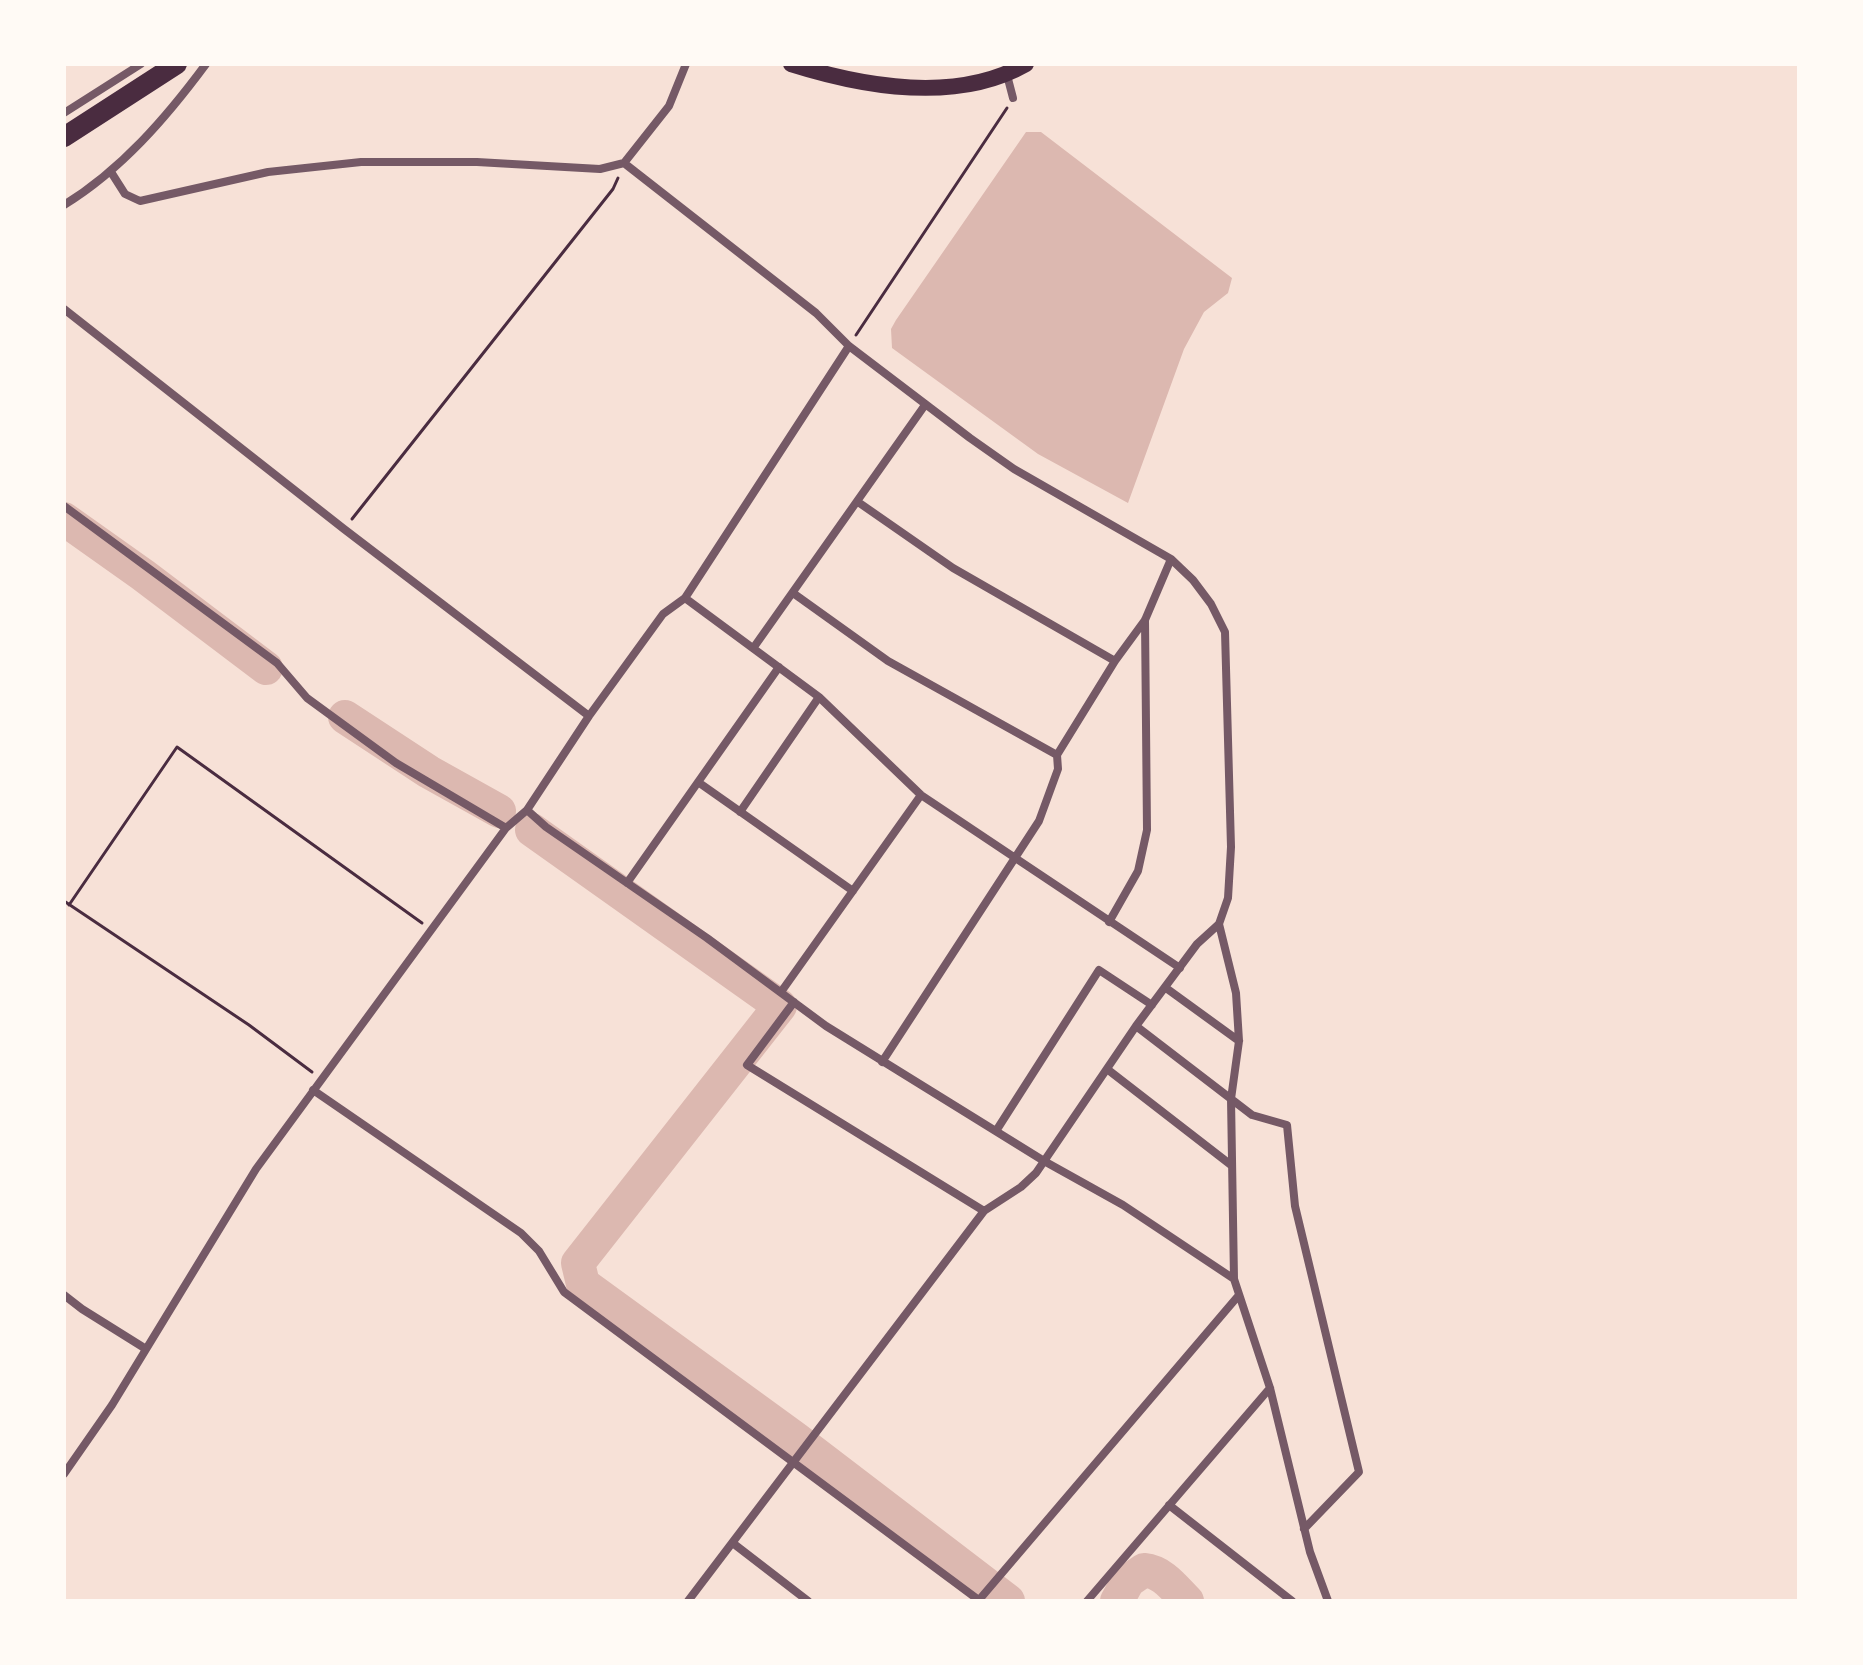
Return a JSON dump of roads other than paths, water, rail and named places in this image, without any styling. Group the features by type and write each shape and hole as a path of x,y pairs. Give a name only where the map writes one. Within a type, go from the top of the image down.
{"highway":[{"path":"64,137 177,64"}],"main road":[{"path":"791,64 887,86 937,87 1007,75 1026,64"}],"street":[{"path":"64,113 141,64"},
{"path":"64,205 111,172 150,132 206,64"},
{"path":"111,172 125,194 140,201 268,172 361,162 477,162 600,169 624,163 669,106 686,64"},
{"path":"1007,75 1013,98"},
{"path":"624,163 816,313 849,346 925,405 1014,469 1171,559 1193,580 1211,604 1225,632 1231,847 1228,898 1219,924 1197,944 1136,1026 1044,1161 1021,1187 984,1211 688,1601"},
{"path":"64,309 589,716"},
{"path":"64,1474 146,1349 256,1169 509,825 524,813 663,614 685,598 849,346"},
{"path":"754,647 925,405"},
{"path":"858,502 953,568 1115,661"},
{"path":"64,506 277,663 307,698 396,763 509,825"},
{"path":"882,1062 1039,821 1058,769 1057,755 1115,661 1145,620 1171,559"},
{"path":"793,593 888,661 1057,755"},
{"path":"685,598 819,697 921,795 1180,968"},
{"path":"1109,922 1138,871 1147,830 1145,620"},
{"path":"627,883 779,667"},
{"path":"740,812 819,697"},
{"path":"698,782 853,891"},
{"path":"781,992 921,795"},
{"path":"524,813 882,1062 1044,1161 1123,1205 1234,1279"},
{"path":"1219,924 1236,993 1239,1041 1231,1099 1234,1279 1270,1388 1304,1529 1328,1601"},
{"path":"996,1131 1099,970 1152,1005"},
{"path":"1166,988 1239,1041"},
{"path":"794,1002 747,1065 984,1211"},
{"path":"1136,1026 1252,1115 1287,1125 1295,1206 1359,1472 1304,1529"},
{"path":"1107,1069 1231,1165"},
{"path":"313,1090 521,1233 539,1251 564,1292 796,1457 979,1601 1239,1295"},
{"path":"64,1295 146,1349"},
{"path":"1087,1601 1270,1388"},
{"path":"1169,1505 1292,1601"},
{"path":"734,1544 808,1601"}],"waterway":[{"path":"64,519 266,668"},
{"path":"345,717 429,772 499,811"},
{"path":"532,830 780,1006 578,1263 583,1284 796,1439 1008,1601"},
{"path":"1117,1601 1128,1581 1144,1570 1163,1577 1187,1601"}]}
